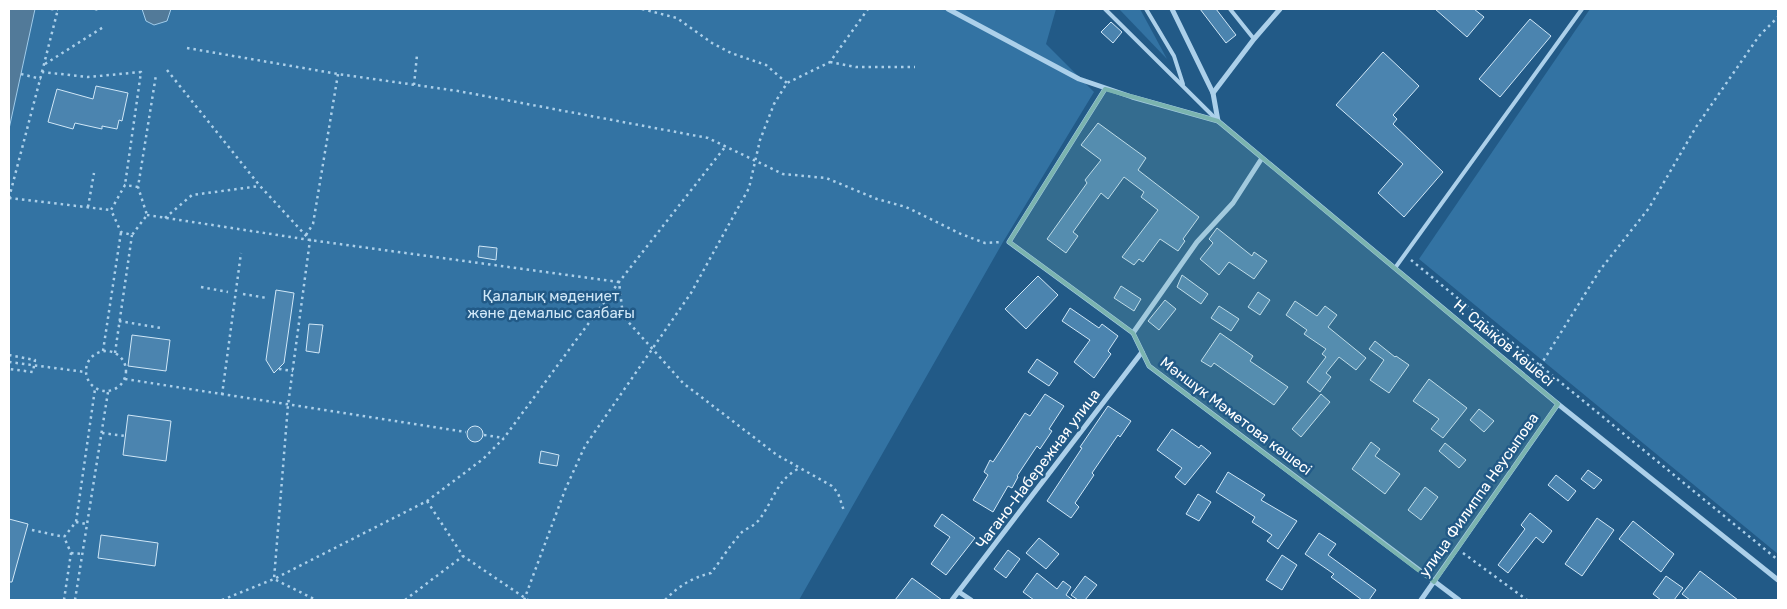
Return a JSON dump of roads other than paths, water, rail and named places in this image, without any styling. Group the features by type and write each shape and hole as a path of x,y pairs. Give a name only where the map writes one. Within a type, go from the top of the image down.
{"street":[{"path":"948,9 1079,79 1106,89 1218,121 1213,93 1172,9"},
{"path":"1213,93 1254,39 1280,9"},
{"name":"Мәншүк Мәметова көшесі","path":"1106,89 1010,242 1133,333 1149,366 1459,600"},
{"name":"Н. Сдықов көшесі","path":"1218,121 1558,404 1778,580"},
{"path":"1133,333 1197,242 1234,203 1262,158"},
{"name":"Чагано-Набережная улица","path":"952,600 1142,352"},
{"name":"улица Филиппа Неусыпова","path":"1420,600 1558,404"},
{"path":"959,592 971,600"}],"lane":[{"path":"1105,9 1218,121"},
{"path":"1146,9 1174,56 1183,86"},
{"path":"1230,9 1254,39"},
{"path":"1395,268 1582,9"}],"park label":[{"name":"Қалалық мәдениет және демалыс саябағы","path":"551,304"}]}
